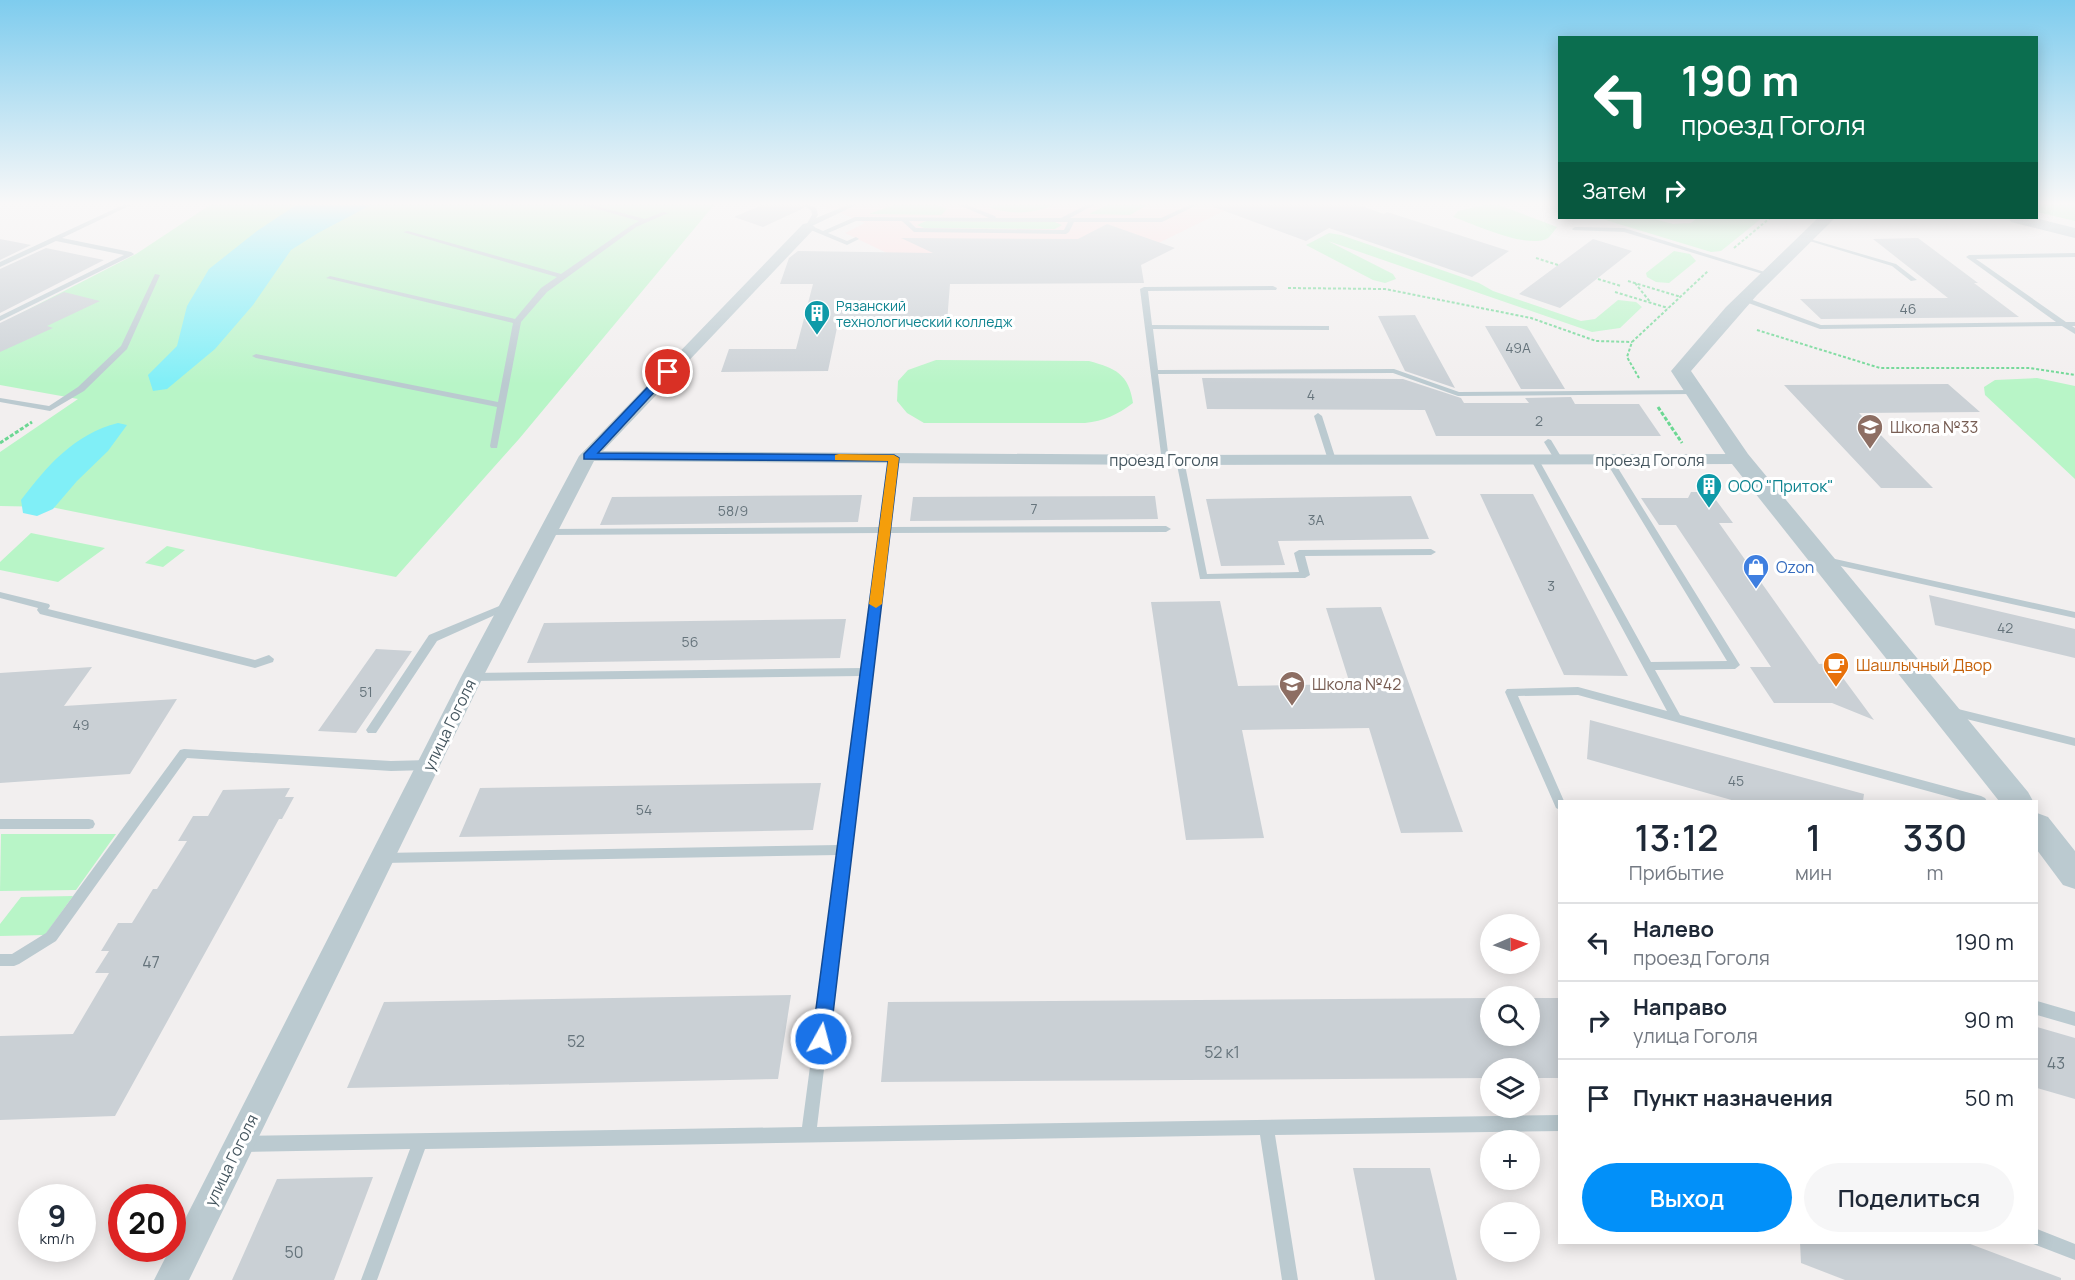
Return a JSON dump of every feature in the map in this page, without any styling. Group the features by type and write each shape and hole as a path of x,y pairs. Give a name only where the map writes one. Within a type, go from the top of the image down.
{"street":[{"name":"улица Гоголя","path":"171,1280 472,677 546,532 588,456 771,265"},
{"path":"1778,265 1698,349 1681,372 1740,459 2016,800"},
{"name":"проезд Гоголя","path":"588,456 1173,460 1740,459"},
{"path":"2038,827 2075,874"}],"lane":[{"path":"0,319 109,265"},
{"path":"523,265 563,276"},
{"path":"494,446 517,322 543,290 580,265"},
{"path":"1740,265 1768,274"},
{"path":"1893,265 1913,280"},
{"path":"1981,265 2075,332"},
{"path":"0,400 50,409 81,388 123,346 157,275"},
{"path":"330,278 517,322"},
{"path":"1273,288 1144,289 1154,372 1173,460 1203,577 1305,575 1299,553 1431,552"},
{"path":"1744,300 1820,327 2075,324"},
{"path":"1149,327 1326,328"},
{"path":"256,356 501,405"},
{"path":"1154,372 1394,371 1458,394 1693,392"},
{"path":"1318,416 1332,460"},
{"path":"1548,442 1559,460"},
{"path":"809,1134 894,458"},
{"path":"1535,460 1676,717"},
{"path":"1609,460 1735,665 1648,666"},
{"path":"546,532 1166,529"},
{"path":"1819,559 2075,615"},
{"path":"0,595 45,606 42,610 44,612 255,664 269,659"},
{"path":"372,730 433,638 509,605"},
{"path":"472,677 867,672"},
{"path":"1558,800 1511,692 1578,691 1977,800"},
{"path":"1942,709 2075,742"},
{"path":"0,960 14,960 51,937 184,753 391,766 429,765"},
{"path":"0,824 89,824"},
{"path":"382,858 845,850"},
{"path":"2038,1008 2075,1019"},
{"path":"238,1144 1558,1123"},
{"path":"1266,1127 1290,1280"},
{"path":"369,1280 421,1140"},
{"path":"2038,1238 2075,1252"}],"path":[{"path":"1273,288 1385,289 1531,318 1596,341 1632,342 1716,265"},
{"path":"1598,279 1621,286"},
{"path":"1628,280 1680,297"},
{"path":"1634,283 1651,303"},
{"path":"1615,291 1669,309"},
{"path":"1757,330 1880,368 2030,368 2075,375"},
{"path":"0,443 50,409"}],"green space":[{"path":"115,265 664,265 519,439 396,577 51,507 0,506 0,452 78,399 0,385 0,324"},
{"path":"1344,265 1375,265 1393,274 1396,279 1385,283 1373,280"},
{"path":"1397,265 1426,265 1479,283 1493,291 1581,321 1595,319 1618,300 1636,302 1642,307 1620,328 1592,332"},
{"path":"1657,265 1691,265 1669,283 1656,282 1647,277 1646,273"},
{"path":"936,360 1089,361 1106,366 1119,374 1128,385 1133,403 1110,417 1085,423 924,423 907,413 897,401 898,381 908,370"},
{"path":"2037,378 2075,386 2075,479 1985,395 1984,387 1995,380"},
{"path":"31,533 105,548 58,582 0,570 0,562"},
{"path":"167,546 185,550 163,567 145,563"},
{"path":"1,834 116,834 76,890 0,891"},
{"path":"73,896 45,935 0,936 0,924 21,897"}],"water":[{"path":"214,265 281,265 253,305 215,349 167,389 153,391 148,375 177,346 187,306 209,269"},
{"path":"118,423 127,425 108,451 77,481 53,509 37,516 23,513 21,500 63,453 88,435"}],"building":[{"path":"9,265 95,265 0,313 0,269"},
{"path":"787,265 1142,265 1144,283 950,284 947,322 838,323 828,371 721,372 729,349 796,349 813,284 780,284"},
{"path":"1436,265 1489,265 1472,277"},
{"path":"1558,265 1615,265 1560,308 1519,294"},
{"path":"1906,265 1954,265 2019,317 1821,319 1800,299 1948,298"},
{"path":"64,292 100,301 47,326 53,328 0,352 0,323"},
{"path":"1415,315 1455,388 1405,371 1378,316"},
{"path":"1485,326 1527,326 1565,389 1521,389"},
{"path":"1202,378 1403,379 1461,398 1464,403 1529,403 1525,398 1571,397 1575,404 1639,404 1661,436 1436,436 1425,410 1207,409"},
{"name":"Школа №33","path":"1948,384 1980,412 1859,413 1933,488 1881,488 1784,385"},
{"path":"1691,492 1710,492 1733,523 1719,523 1819,664 1832,663 1874,720 1832,703 1774,703 1750,667 1771,667 1676,525 1659,525 1641,498 1688,498"},
{"path":"1480,494 1533,494 1628,676 1564,675"},
{"path":"862,495 858,522 600,525 612,497"},
{"path":"1155,496 1158,519 910,521 913,497"},
{"path":"1411,496 1429,539 1278,541 1285,565 1221,566 1206,499"},
{"path":"1929,595 2075,629 2075,658 1935,625"},
{"name":"Школа №42","path":"1220,601 1238,686 1350,684 1326,608 1381,607 1463,832 1401,833 1369,728 1242,730 1264,838 1186,840 1151,602"},
{"path":"846,619 840,658 527,663 544,623"},
{"path":"376,649 412,651 356,733 318,731"},
{"path":"92,667 64,706 177,699 130,774 0,783 0,673"},
{"path":"1590,720 1864,794 1863,800 1731,800 1587,759"},
{"path":"821,783 813,830 459,837 480,788"},
{"path":"290,788 285,797 294,797 282,819 279,819 115,1116 0,1120 0,1036 73,1034 109,973 95,973 109,951 101,951 118,923 132,923 153,889 157,889 187,841 178,841 193,816 208,816 223,790"},
{"path":"791,995 778,1079 347,1088 384,1002"},
{"path":"1480,998 1480,1046 1540,1046 1540,998 1558,998 1558,1078 1540,1078 1540,1058 1480,1058 1480,1078 881,1082 888,1002"},
{"path":"2038,1027 2075,1038 2075,1099 2038,1088"},
{"path":"1353,1168 1430,1168 1457,1280 1375,1280"},
{"path":"373,1177 334,1280 232,1280 277,1179"},
{"path":"1800,1244 1970,1244 2061,1278 2061,1280 1845,1280 1801,1263"}],"slow traffic":[{"path":"839,458 894,458 876,604"}],"place":[{"name":"Рязанский технологический колледж","path":"817,336"},
{"name":"Школа №33","path":"1870,450"},
{"name":"ООО \"Приток\"","path":"1709,509"},
{"name":"Ozon","path":"1756,590"},
{"name":"Шашлычный Двор","path":"1836,688"},
{"name":"Школа №42","path":"1292,707"}],"route":[{"path":"668,372 588,456 894,458 821,1039"}]}
